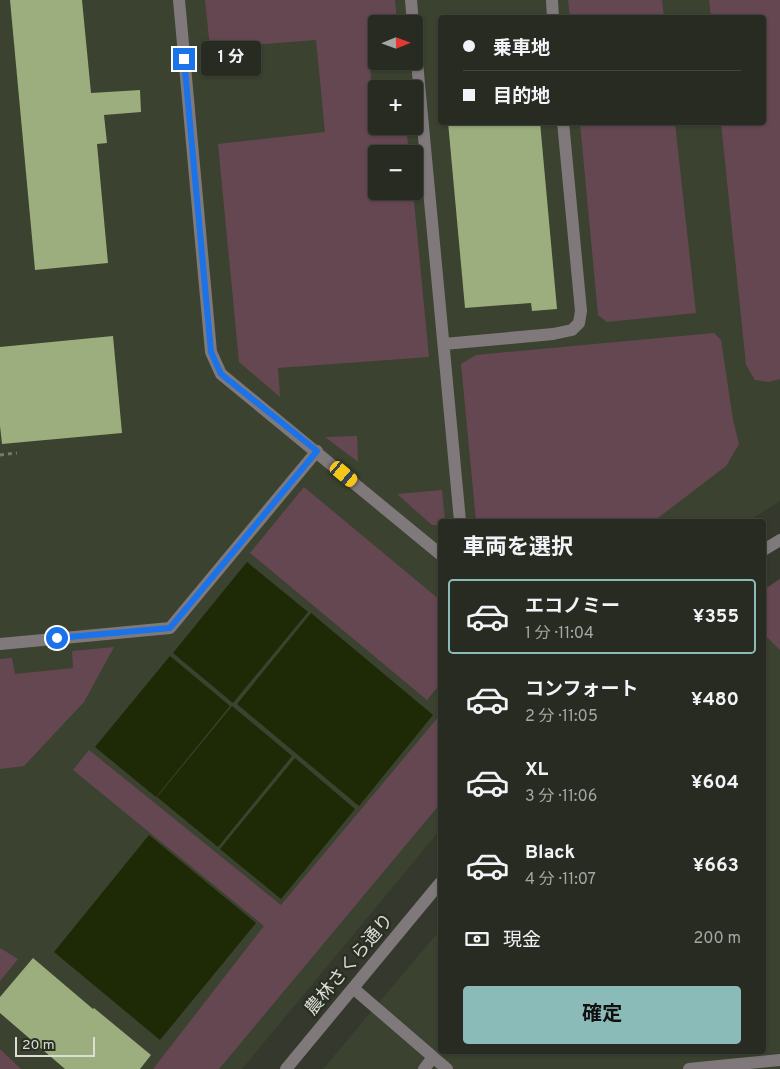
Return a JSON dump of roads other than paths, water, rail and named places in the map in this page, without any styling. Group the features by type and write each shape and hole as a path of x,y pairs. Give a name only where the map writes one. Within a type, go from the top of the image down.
{"street":[{"path":"179,0 211,352 221,374 438,552"},
{"path":"411,0 412,15"},
{"path":"552,0 553,15"},
{"path":"418,70 460,519"},
{"path":"444,344 554,334 572,330 580,323 581,311 563,125"},
{"path":"0,644 170,628 317,451"},
{"path":"766,548 780,540"},
{"name":"農林さくら通り","path":"286,1069 438,885"},
{"path":"353,988 447,1069"},
{"path":"424,1069 434,1057"},
{"path":"689,1069 780,1060"}]}
